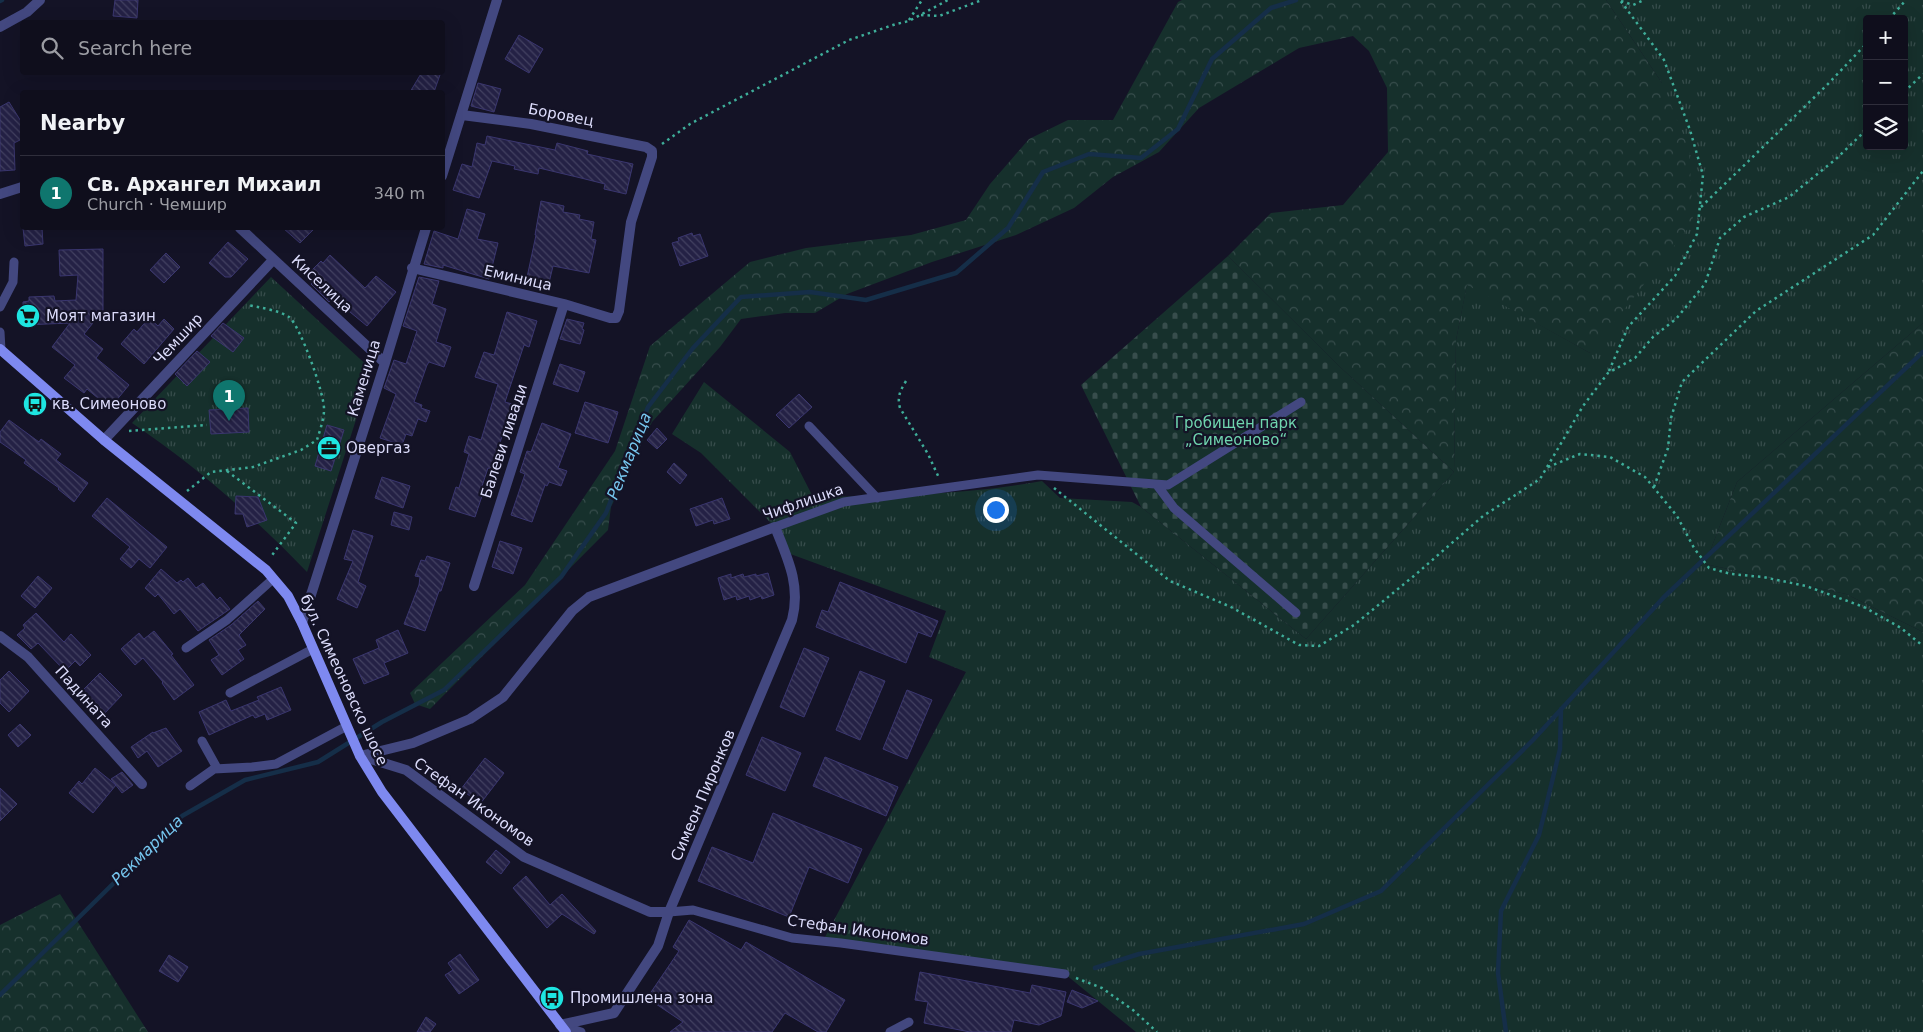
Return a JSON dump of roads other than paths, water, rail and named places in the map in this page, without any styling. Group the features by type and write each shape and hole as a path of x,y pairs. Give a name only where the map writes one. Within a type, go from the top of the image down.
{"street":[{"path":"0,27 26,12 40,0"},
{"path":"445,167 497,0"},
{"name":"Боровец","path":"462,115 532,124 646,147 652,151 652,157 631,222 619,311 616,318"},
{"path":"0,194 20,188"},
{"name":"Киселица","path":"242,230 385,363"},
{"name":"Каменица","path":"302,623 425,230"},
{"name":"Чемшир","path":"104,440 274,260"},
{"name":"Еминица","path":"412,268 616,318"},
{"name":"Балеви ливади","path":"474,586 564,304"},
{"name":"бул. Симеоновско шосе","path":"0,350 104,440 263,568 288,596 302,623 359,753 382,792 563,1028"},
{"name":"Чифлишка","path":"359,753 413,743 470,719 503,697 572,610 589,597 775,527"},
{"name":"Симеон Пиронков","path":"563,1028 614,1013 658,946 669,912 792,620 796,605 795,581 775,527"},
{"name":"Падината","path":"0,636 28,657 142,784"},
{"name":"Стефан Икономов","path":"359,753 406,770 524,857 650,912 669,912"}],"lane":[{"path":"0,307 13,282 14,262"},
{"path":"0,332 0,350"},
{"name":"Чифлишка","path":"775,527 844,502 1038,475 1168,485 1301,402"},
{"path":"809,426 877,498"},
{"path":"1157,485 1174,508 1296,613"},
{"path":"186,648 227,620 273,579"},
{"path":"230,693 313,649"},
{"path":"190,786 217,768 276,764 348,729"},
{"path":"202,741 217,768"},
{"name":"Стефан Икономов","path":"669,912 694,910 792,938 1065,974"},
{"path":"890,1032 909,1022"},
{"path":"563,1028 580,1032"}],"waterway":[{"name":"Рекмарица","path":"0,995 182,816 245,780 318,762 382,722 444,690 561,577 606,513 648,407 693,348 741,297 810,292 866,300 956,273 1008,228 1043,172 1089,154 1141,158 1178,129 1212,59 1271,8 1296,0"},
{"path":"1095,968 1139,954 1304,924 1381,891 1533,740 1664,597 1923,352"},
{"path":"1506,1032 1498,973 1501,911 1539,835 1560,749 1561,709"}],"place":[{"name":"Моят магазин","path":"28,316"},
{"name":"кв. Симеоново","path":"35,404"},
{"name":"Св. Архангел Михаил","path":"229,421"},
{"name":"Овергаз","path":"329,448"},
{"name":"Промишлена зона","path":"552,998"}],"park label":[{"name":"Гробищен парк „Симеоново“","path":"1236,432"}]}
